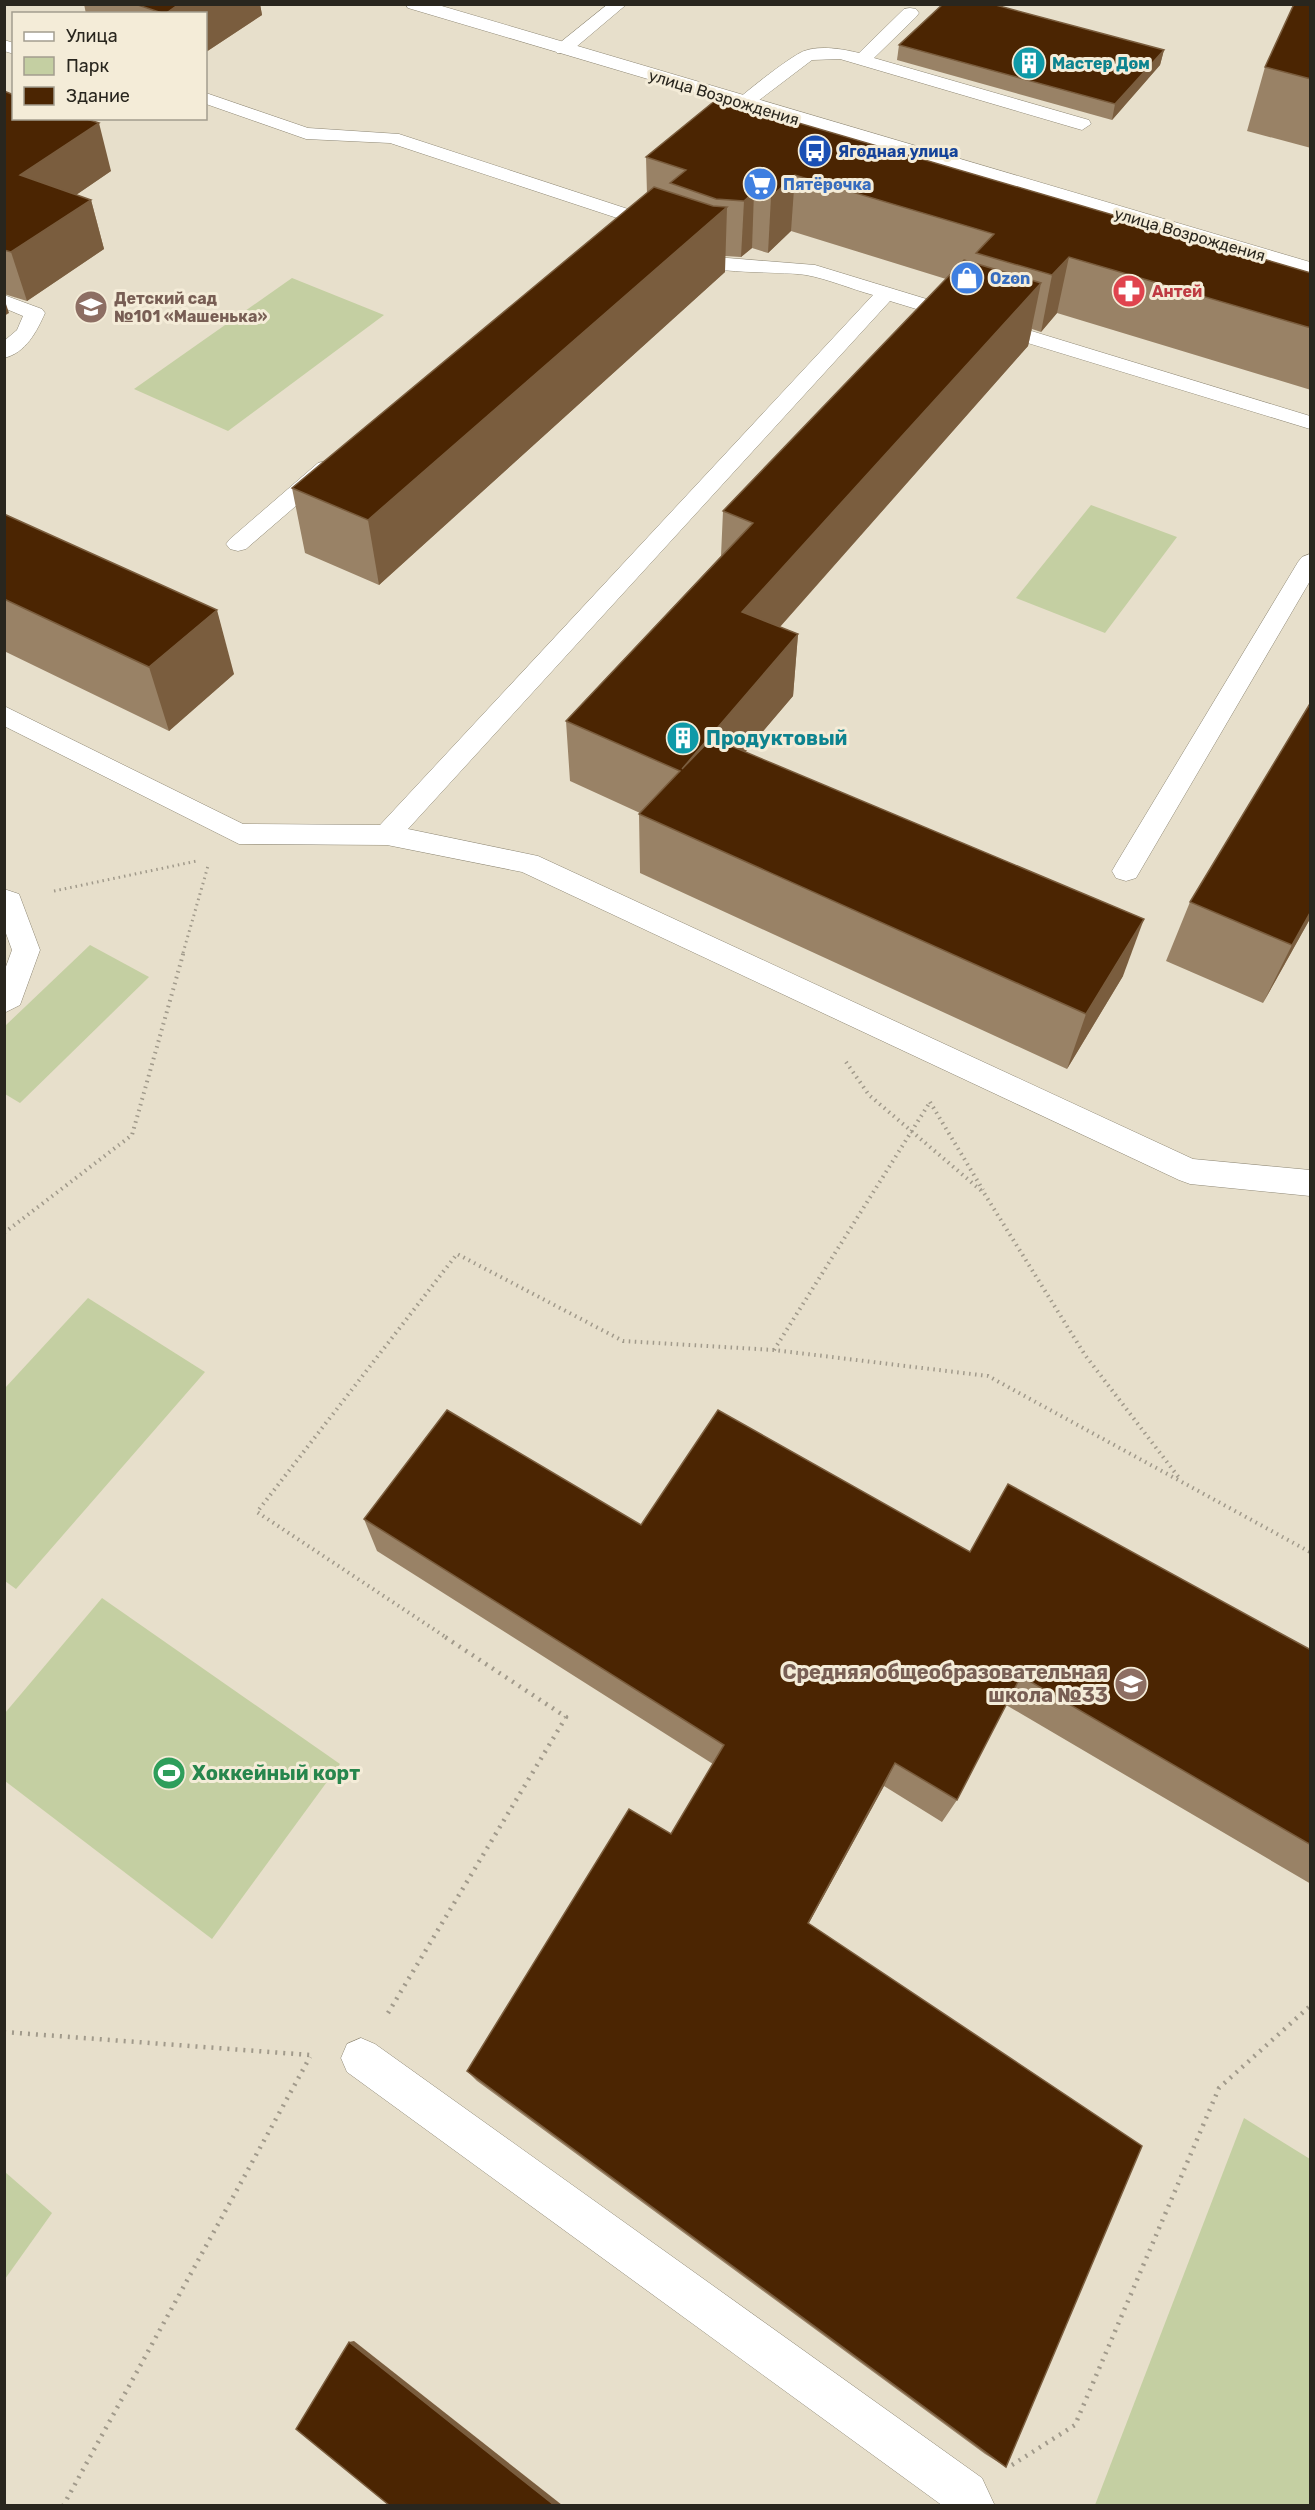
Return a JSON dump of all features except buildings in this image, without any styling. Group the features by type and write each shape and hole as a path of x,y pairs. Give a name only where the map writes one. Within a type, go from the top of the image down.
{"street":[{"name":"улица Возрождения","path":"414,4 1311,269"}],"lane":[{"path":"563,49 619,4"},
{"path":"862,60 910,13"},
{"path":"707,138 744,103 808,55 841,54 1082,124"},
{"path":"207,98 306,133 392,138 624,214"},
{"path":"630,235 609,228 641,199"},
{"path":"671,249 712,263 808,269 1311,423"},
{"path":"387,835 885,293"},
{"path":"4,301 35,313 26,333 4,352"},
{"path":"238,544 347,451"},
{"path":"1126,871 1311,562"},
{"path":"4,715 239,834 387,835 528,863 1190,1171 1311,1183"},
{"path":"4,1002 10,997 26,950 7,900"},
{"path":"361,2058 969,2500"}],"path":[{"path":"4,1233 132,1135 210,858"},
{"path":"7,900 199,860"},
{"path":"843,1059 869,1095 984,1193"},
{"path":"774,1350 955,1062"},
{"path":"930,1102 1085,1355 1182,1482"},
{"path":"4,2032 361,2058 566,1717 257,1512 457,1254 622,1341 774,1350 988,1376 1311,1552"},
{"path":"969,2500 1075,2425 1219,2088 1311,2006"},
{"path":"63,2505 311,2055"}],"green space":[{"path":"292,278 384,315 228,431 134,389"},
{"path":"1091,505 1177,537 1105,633 1016,598"},
{"path":"90,945 149,977 20,1103 5,1094 5,1026"},
{"path":"88,1298 205,1372 16,1589 5,1581 5,1388"},
{"name":"Хоккейный корт","path":"102,1598 340,1764 212,1939 5,1781 5,1713"},
{"path":"1244,2118 1310,2159 1310,2505 1095,2505"},
{"path":"5,2172 52,2213 5,2279"}],"place":[{"name":"Мастер Дом","path":"1029,63"},
{"name":"Ягодная улица","path":"815,151"},
{"name":"Пятёрочка","path":"760,184"},
{"name":"Ozon","path":"967,278"},
{"name":"Антей","path":"1129,291"},
{"name":"Детский сад №101 «Машенька»","path":"91,307"},
{"name":"Продуктовый","path":"683,738"},
{"name":"Средняя общеобразовательная школа №33","path":"1131,1684"},
{"name":"Хоккейный корт","path":"169,1773"}]}
